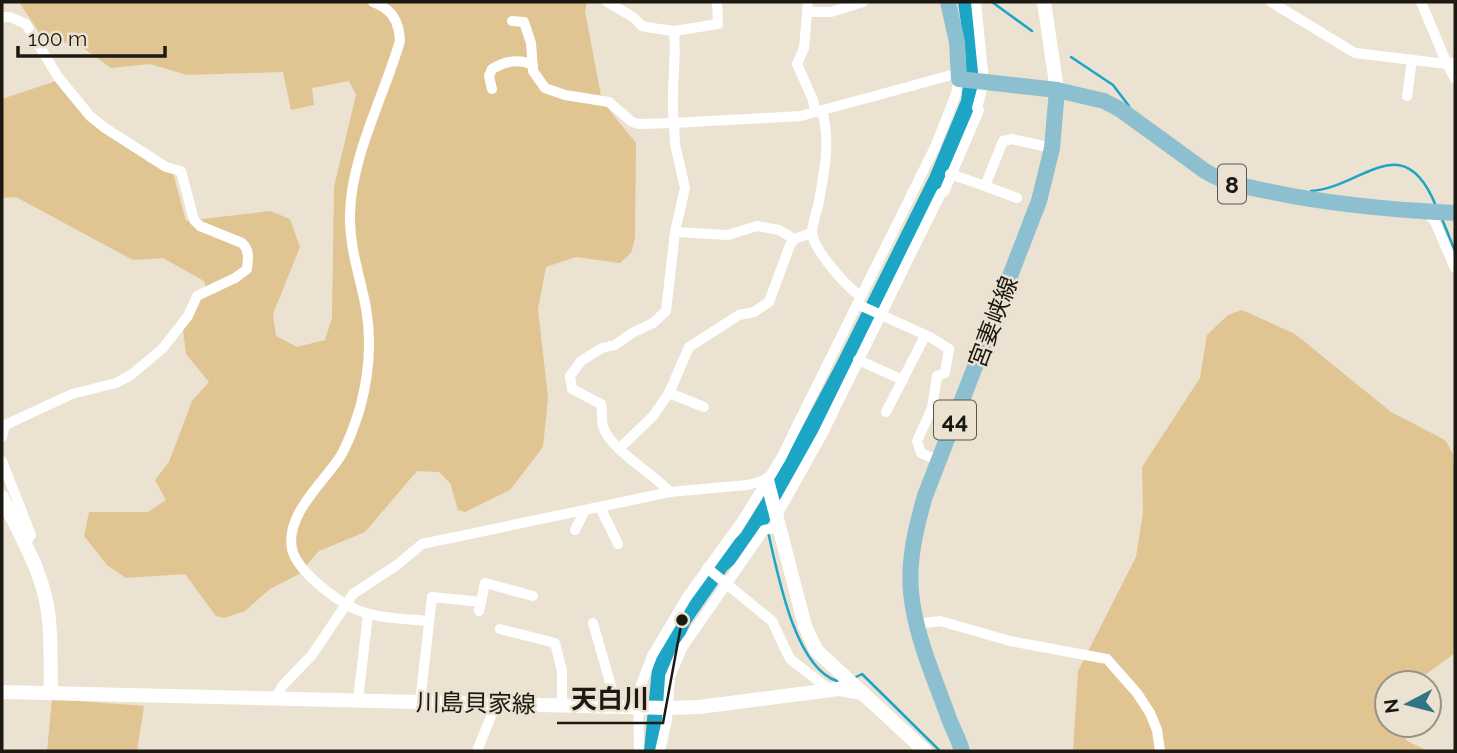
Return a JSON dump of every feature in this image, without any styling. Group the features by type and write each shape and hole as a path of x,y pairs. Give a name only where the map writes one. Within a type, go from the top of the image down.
{"main road":[{"path":"948,2 957,42 959,76"},
{"path":"1044,2 1057,90"},
{"name":"8","path":"959,76 983,82 1091,96 1112,106 1191,162 1228,183 1329,204 1453,213"},
{"name":"宮妻峡線","path":"962,751 916,624 911,592 911,562 919,517 1039,201 1052,148 1057,90"},
{"path":"767,480 773,526 805,626 816,650 925,751"},
{"path":"2,496 38,576 48,611 51,694"},
{"name":"川島貝家線","path":"2,692 668,708 698,707 839,689 863,693"}],"street":[{"path":"373,2 385,7 394,16 400,41 354,179 350,210 352,251 366,309 369,369 350,437 341,455 295,521 291,536 292,550 302,568 345,604 368,614 429,621"},
{"path":"607,2 633,17 642,26 674,31 718,24 717,2"},
{"path":"863,2 831,12 808,7 804,48 797,64 818,111 828,147 812,233 816,244 859,302 949,349 944,373 937,376 932,408 917,441 921,453 939,461"},
{"path":"660,751 668,708 670,677 682,648 726,584 773,526 822,435 941,192 944,192 979,110 977,108 983,82 976,2"},
{"path":"1271,2 1355,53 1451,64"},
{"path":"1421,2 1451,64 1455,79"},
{"path":"2,17 10,16 26,24 58,77 90,116 166,167 181,171 194,220 200,226 242,243 247,248 248,258 247,269 241,274 197,296 188,316 163,348 140,369 116,383 72,394 19,418 5,425 2,437"},
{"path":"512,21 524,22 531,43 533,71 545,88 565,95 609,102 632,122 639,124 789,117 959,76 956,94 935,147 781,458 742,521 663,635 652,656 638,693 639,751"},
{"path":"670,492 630,460 604,430 601,404 572,389 570,376 581,361 653,323 666,311 676,232 685,188 675,144 671,104 676,49 674,31"},
{"path":"1407,96 1412,60"},
{"path":"492,89 489,76 492,69 511,61 533,65"},
{"path":"985,186 1003,141 1012,139 1052,148"},
{"path":"950,174 1017,198"},
{"path":"1429,211 1455,268"},
{"path":"676,232 728,235 757,226 779,230 794,239"},
{"path":"620,448 653,416 669,393 689,347 739,315 754,312 769,302 776,288 783,261 794,239 812,233"},
{"path":"886,412 925,336"},
{"path":"858,360 903,380"},
{"path":"669,393 704,407"},
{"path":"2,461 31,535 24,544"},
{"path":"275,698 283,685 312,655 345,604 360,587 397,565 422,544 670,492 747,485 767,480"},
{"path":"600,507 618,544"},
{"path":"575,530 585,510"},
{"path":"708,569 772,621 790,659 830,690"},
{"path":"420,702 432,597 480,607 485,583 533,596"},
{"path":"358,700 368,614"},
{"path":"916,624 940,621 1010,641 1107,659 1138,693 1150,713 1157,730 1160,751"},
{"path":"593,623 617,707"},
{"path":"500,629 555,643 562,671 562,705"},
{"path":"477,751 496,704"}],"shaded area":[{"path":"19,2 587,2 585,11 602,101 636,143 635,238 631,253 620,263 576,257 546,267 538,309 548,398 543,447 510,490 465,512 458,510 450,483 439,472 417,471 365,532 319,551 299,574 270,589 245,611 224,618 216,616 185,574 126,578 107,565 84,536 89,512 148,512 166,500 155,480 169,462 192,401 209,382 186,354 183,329 206,288 204,281 163,258 133,260 16,197 2,198 2,99 56,81 148,162 173,173 186,221 270,211 290,219 300,247 273,314 276,336 297,347 325,340 332,318 334,187 356,95 349,81 312,88 314,105 291,110 283,72 187,75 150,64 111,68 80,46 42,37"},
{"path":"1242,310 1295,334 1391,412 1445,440 1453,454 1455,653 1433,669 1373,669 1373,739 1406,739 1428,751 1073,751 1078,671 1136,557 1143,512 1142,467 1200,378 1207,335 1228,315"},
{"path":"52,699 144,706 137,751 47,751"}],"waterway":[{"path":"653,751 661,669 682,620 720,565 748,539 785,479 845,366 938,179 970,102 975,58 967,2"},
{"path":"992,2 1032,31"},
{"path":"1071,57 1113,85 1129,106"},
{"path":"1311,191 1330,187 1380,167 1395,165 1410,169 1423,182 1436,206"},
{"path":"1442,219 1455,251"},
{"path":"764,514 787,608 797,633 808,655 821,671 837,681"},
{"path":"856,677 862,674 940,751"}],"place":[{"name":"天白川","path":"682,620"}]}
